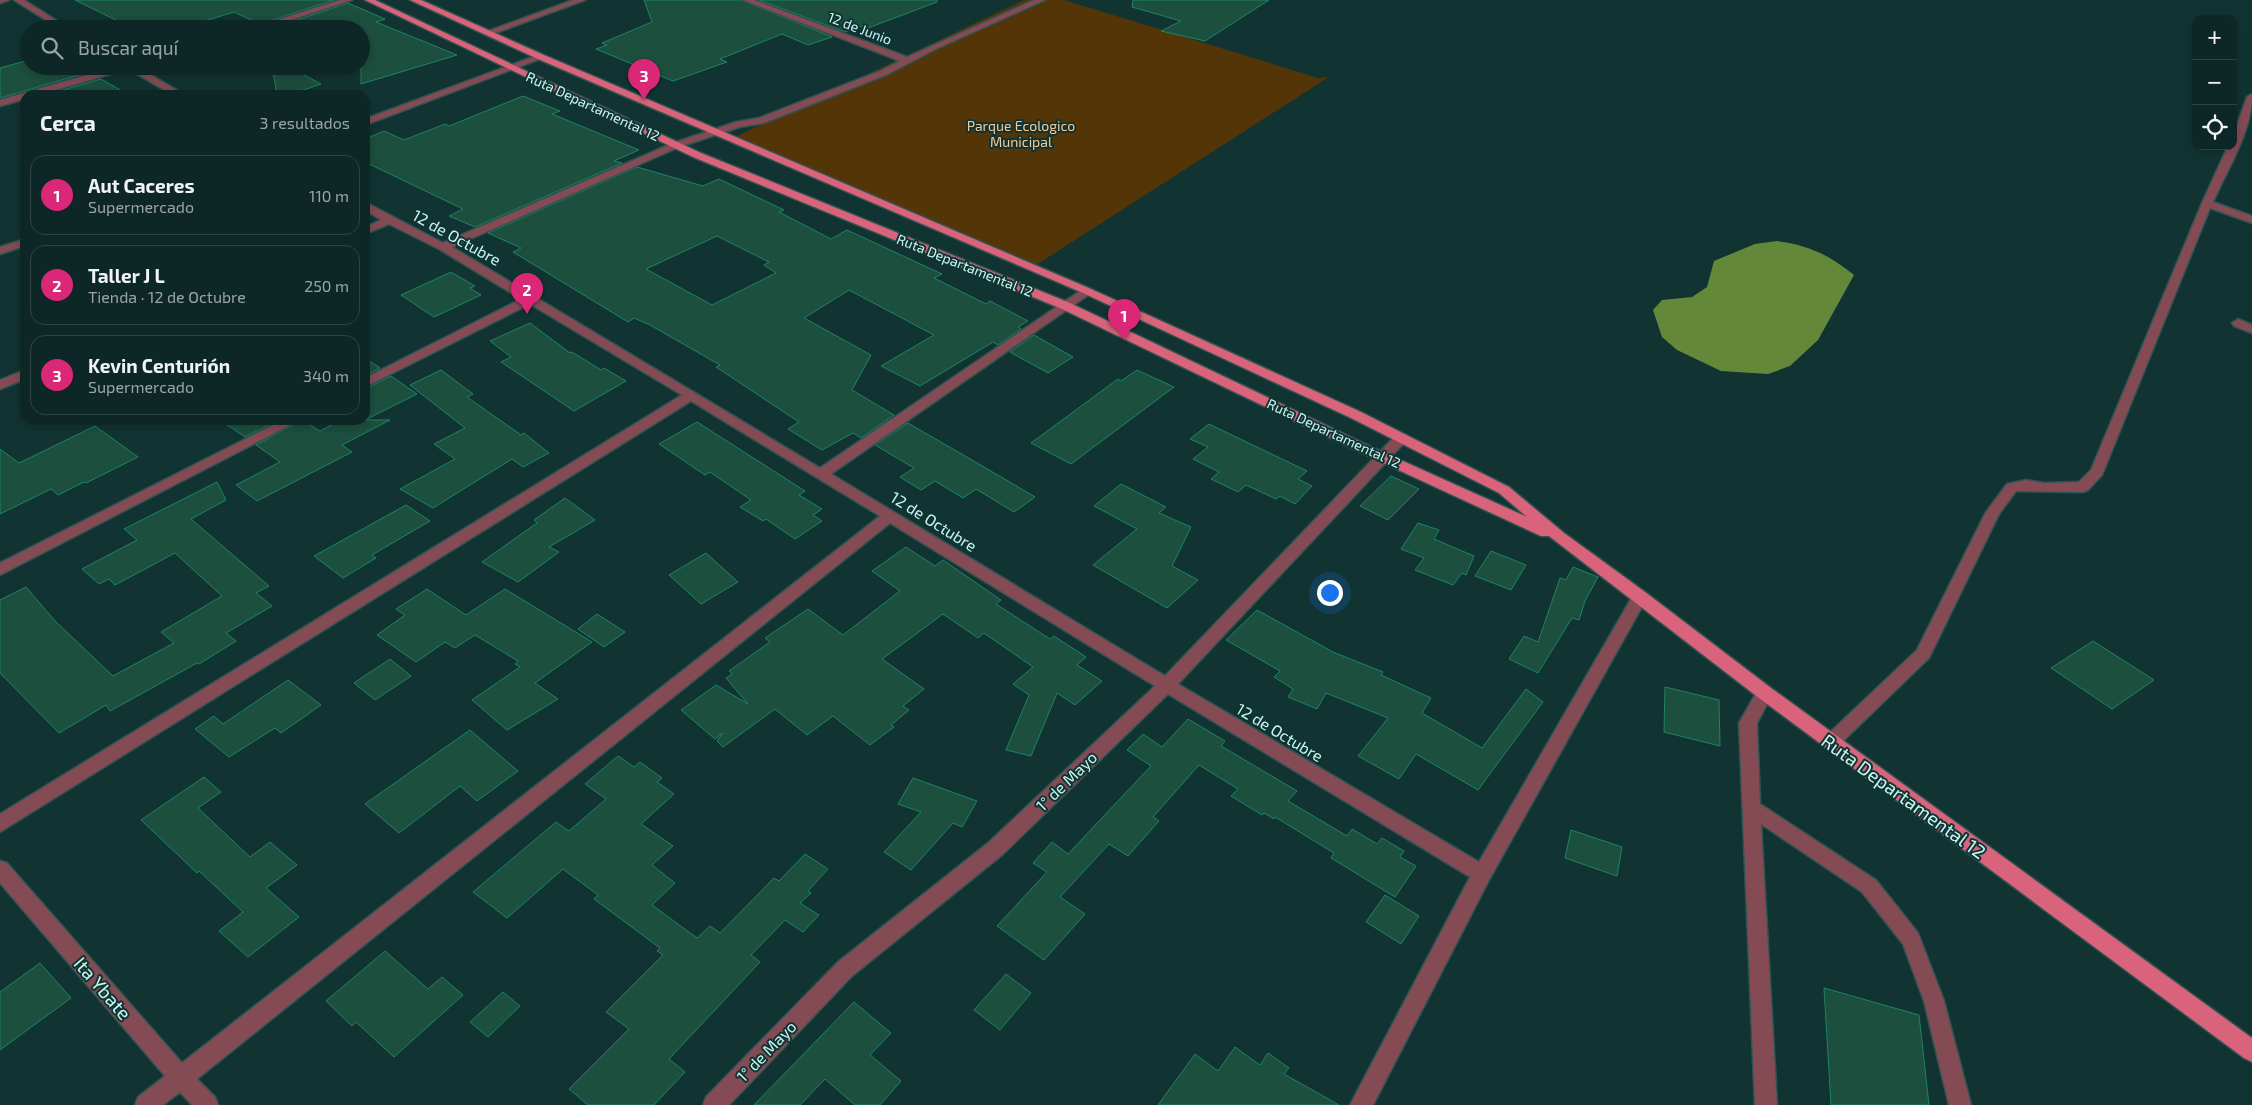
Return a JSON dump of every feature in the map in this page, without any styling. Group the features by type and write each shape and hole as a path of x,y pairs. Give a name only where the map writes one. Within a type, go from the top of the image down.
{"main road":[{"name":"Ruta Departamental 12","path":"369,0 676,145 1066,306 1559,538"},
{"name":"Ruta Departamental 12","path":"414,0 714,132 1087,291 1401,438 1504,490 1559,538 1640,596 1765,693 2252,1051"}],"street":[{"path":"0,1 5,0"},
{"path":"18,0 51,20"},
{"path":"282,20 348,0"},
{"path":"487,33 582,0"},
{"name":"12 de Junio","path":"748,0 904,59"},
{"path":"442,247 676,145 740,124 761,121 883,73 904,59 1034,1"},
{"path":"370,120 541,57"},
{"path":"44,90 96,75"},
{"path":"144,75 171,90"},
{"path":"0,103 20,97"},
{"path":"1832,742 1922,654 1993,512 2012,487 2026,485 2045,488 2083,487 2097,472 2208,203 2246,134 2252,97"},
{"path":"2208,203 2252,220"},
{"name":"12 de Octubre","path":"370,208 442,247 822,473 1167,685 1482,874"},
{"path":"370,229 389,220"},
{"path":"0,251 20,244"},
{"path":"822,473 1087,291"},
{"path":"370,380 530,299"},
{"path":"2238,323 2252,329"},
{"path":"0,385 20,376"},
{"path":"0,824 691,395"},
{"path":"0,570 283,425"},
{"name":"1° de Mayo","path":"714,1105 845,969 995,849 1167,685 1401,438"},
{"path":"146,1105 891,515"},
{"path":"1362,1105 1482,874 1640,596"},
{"path":"1765,693 1748,723 1766,1105"},
{"path":"1752,808 1868,886 1887,906 1911,939 1934,1001 1960,1105"},
{"name":"Ita Ybate","path":"0,869 180,1077 207,1105"}],"green space":[{"name":"Parque Ecologico Municipal","path":"1024,0 1064,0 1318,78 1329,77 1033,267 731,139"}],"shaded area":[{"path":"1777,241 1809,248 1836,262 1854,275 1818,340 1790,366 1768,374 1721,371 1677,350 1662,337 1653,310 1662,300 1692,297 1707,287 1714,261 1755,244"}],"building":[{"path":"75,0 334,0 272,20 251,20 234,12 208,20 116,20"},
{"path":"644,0 741,0 832,37 808,45 782,34 720,59 727,62 673,81 596,49 607,45 602,43 652,22"},
{"path":"759,0 937,0 937,2 868,28 862,26 845,32"},
{"path":"1133,0 1269,0 1205,41 1161,31 1181,21 1132,7"},
{"path":"348,3 385,19 376,22 457,55 361,84 361,75 370,75 370,20 297,20"},
{"path":"20,62 20,75 79,75 27,90 20,90 20,92 0,98 0,68"},
{"path":"274,75 304,75 321,84 304,90 276,90"},
{"path":"101,79 120,90 63,90"},
{"path":"523,96 560,111 552,114 639,150 614,161 622,163 475,227 449,216 463,209 370,164 370,137 384,131 404,140 445,124 449,126"},
{"path":"637,167 703,186 719,179 784,210 779,212 831,239 847,230 942,274 934,278 986,304 990,301 1028,321 1018,327 1021,329 998,345 993,342 920,386 881,366 934,335 849,290 804,318 871,355 852,390 894,415 861,438 853,433 822,450 788,429 799,422 716,367 720,365 650,325 634,318 628,322 513,252 521,248 488,233","holes":["717,236 769,262 764,265 776,273 712,305 646,269"]},
{"path":"451,272 475,286 470,288 481,295 434,317 401,295"},
{"path":"530,323 570,353 572,352 601,370 604,368 626,381 574,411 501,362 511,357 490,341"},
{"path":"1034,335 1073,357 1048,373 1010,352"},
{"path":"370,361 380,368 370,373"},
{"path":"441,370 473,394 467,397 521,435 524,433 549,453 523,467 512,459 433,508 400,489 455,459 434,444 465,428 410,385"},
{"path":"1137,370 1174,387 1071,464 1031,443 1118,379 1121,381"},
{"path":"391,376 417,394 370,418 370,386"},
{"path":"370,420 390,420 342,445 352,452 257,501 236,485 280,462 256,445 293,425 310,425 320,431 331,425 370,425"},
{"path":"697,422 805,491 799,495 822,509 813,515 822,521 795,539 766,519 763,521 740,507 751,500 710,472 705,475 659,444"},
{"path":"908,423 1035,497 1014,512 976,489 963,498 935,481 921,490 900,477 914,468 875,445"},
{"path":"1209,424 1307,471 1298,479 1312,486 1295,504 1280,496 1276,499 1246,485 1238,492 1211,479 1219,472 1193,459 1208,447 1190,439"},
{"path":"227,425 269,425 245,437"},
{"path":"95,426 138,457 58,495 51,489 0,514 0,449 19,463"},
{"path":"1391,476 1419,489 1388,520 1360,506"},
{"path":"217,482 226,500 191,519 269,586 256,593 272,606 226,633 236,641 199,664 197,663 110,711 106,705 59,733 0,673 0,600 26,587 55,621 113,676 174,643 161,632 222,596 175,553 115,585 109,579 99,584 82,569 137,540 124,529"},
{"path":"1121,484 1166,507 1159,513 1191,527 1172,566 1198,580 1167,608 1093,565 1137,529 1094,506"},
{"path":"565,498 595,520 549,547 559,552 518,582 482,562 537,523 534,520"},
{"path":"406,505 430,521 372,555 376,558 343,578 314,556"},
{"path":"1418,523 1439,530 1434,539 1474,556 1466,575 1462,573 1453,585 1415,570 1424,558 1401,549"},
{"path":"906,547 935,566 943,560 1001,600 996,604 1050,639 1054,636 1086,657 1077,665 1102,681 1075,705 1057,693 1031,756 1006,750 1029,695 1013,684 1033,667 984,633 978,638 943,614 882,659 924,689 903,706 909,710 891,725 894,727 870,745 833,716 807,735 775,709 723,747 717,741 723,733 715,739 681,710 716,685 748,704 726,678 732,674 729,671 770,642 765,638 808,609 843,635 900,591 872,571"},
{"path":"1491,551 1526,565 1511,590 1475,576"},
{"path":"706,553 738,582 701,604 669,575"},
{"path":"1573,567 1598,577 1585,601 1579,620 1572,618 1538,673 1509,659 1524,636 1538,642 1560,578 1566,580"},
{"path":"427,589 466,615 505,589 592,642 535,683 558,699 507,730 472,700 520,667 515,664 518,661 475,635 455,648 445,642 416,662 377,635 405,615 396,609"},
{"path":"1257,610 1333,652 1383,672 1381,675 1431,698 1422,713 1482,748 1526,689 1543,702 1478,790 1416,754 1399,779 1358,756 1388,718 1326,693 1317,709 1288,697 1293,689 1274,677 1280,671 1226,640"},
{"path":"597,614 625,632 604,647 578,629"},
{"path":"2093,641 2154,680 2112,709 2051,668"},
{"path":"390,659 411,676 375,700 354,683"},
{"path":"288,680 321,705 281,733 275,728 229,757 195,729 214,716 223,724"},
{"path":"1665,687 1719,700 1720,746 1664,732"},
{"path":"1188,719 1225,741 1221,746 1297,791 1288,801 1347,836 1352,829 1377,844 1382,838 1404,851 1400,857 1416,866 1395,897 1331,858 1334,853 1275,817 1274,819 1264,813 1262,815 1231,796 1238,789 1199,765 1153,817 1159,821 1128,856 1109,844 1060,897 1085,914 1044,960 997,926 1047,872 1033,863 1052,842 1068,854 1151,766 1127,750 1143,734 1162,747"},
{"path":"470,730 518,771 477,801 460,786 399,833 365,804"},
{"path":"618,756 634,767 640,762 662,778 657,782 674,794 641,824 673,846 652,865 675,883 652,905 697,938 710,926 720,933 774,878 779,881 805,854 828,869 808,891 811,893 800,903 819,915 803,932 785,920 751,955 760,962 669,1059 685,1072 654,1105 588,1105 569,1089 629,1029 606,1012 663,955 657,951 660,948 594,899 598,895 563,869 507,918 473,892 556,822 569,831 606,799 585,784"},
{"path":"204,777 221,792 198,808 250,857 270,842 297,865 266,888 299,917 248,957 219,931 243,912 199,871 197,873 141,820"},
{"path":"913,778 977,801 962,827 953,823 911,870 884,852 921,812 898,804"},
{"path":"1571,830 1622,847 1617,876 1565,858"},
{"path":"1385,895 1419,916 1401,944 1366,922"},
{"path":"385,951 428,989 442,977 463,995 394,1057 356,1022 352,1026 326,1001"},
{"path":"40,963 71,998 0,1050 0,992"},
{"path":"1006,974 1031,993 1000,1030 974,1010"},
{"path":"1824,988 1919,1015 1929,1105 1831,1105"},
{"path":"503,992 520,1006 488,1037 470,1022"},
{"path":"854,1002 891,1033 870,1055 901,1081 880,1105 855,1105 825,1079 800,1105 754,1105"},
{"path":"1235,1047 1260,1065 1268,1053 1289,1068 1284,1074 1339,1105 1158,1105 1195,1054 1218,1071"}],"place":[{"name":"Kevin Centurión","path":"644,100"},
{"name":"Taller J L","path":"527,314"},
{"name":"Aut Caceres","path":"1124,340"}]}
